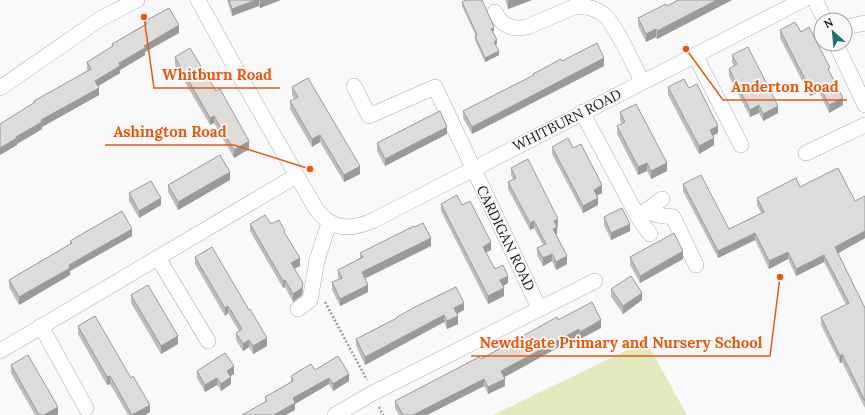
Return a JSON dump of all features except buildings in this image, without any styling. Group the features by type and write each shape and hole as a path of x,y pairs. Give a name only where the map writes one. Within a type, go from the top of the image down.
{"street":[{"path":"0,88 100,19 138,0"},
{"path":"198,0 296,176 316,209 329,223 317,260 310,300 298,309"},
{"name":"WHITBURN ROAD","path":"329,223 348,227 364,224 803,0"},
{"path":"815,0 820,12"},
{"path":"496,12 503,23 515,28 521,28 528,27 574,7 582,6 598,10 610,21 642,82"},
{"path":"853,25 865,23"},
{"path":"840,52 865,105"},
{"path":"695,55 741,145"},
{"name":"CARDIGAN ROAD","path":"354,86 369,116 435,87 539,308"},
{"path":"582,112 642,214 650,234"},
{"path":"806,153 865,125"},
{"path":"0,351 296,176"},
{"path":"642,214 662,199"},
{"path":"642,214 673,217 696,265"},
{"path":"158,258 208,341"},
{"name":"CARDIGAN ROAD","path":"335,415 373,393 595,280"},
{"path":"41,326 86,408"}],"path":[{"path":"324,299 364,373 383,415"}],"green space":[{"path":"646,341 687,415 493,415"}],"place":[{"name":"Whitburn Road","path":"144,17"},
{"name":"Anderton Road","path":"686,49"},
{"name":"Ashington Road","path":"310,169"},
{"name":"Newdigate Primary and Nursery School","path":"780,277"}]}
